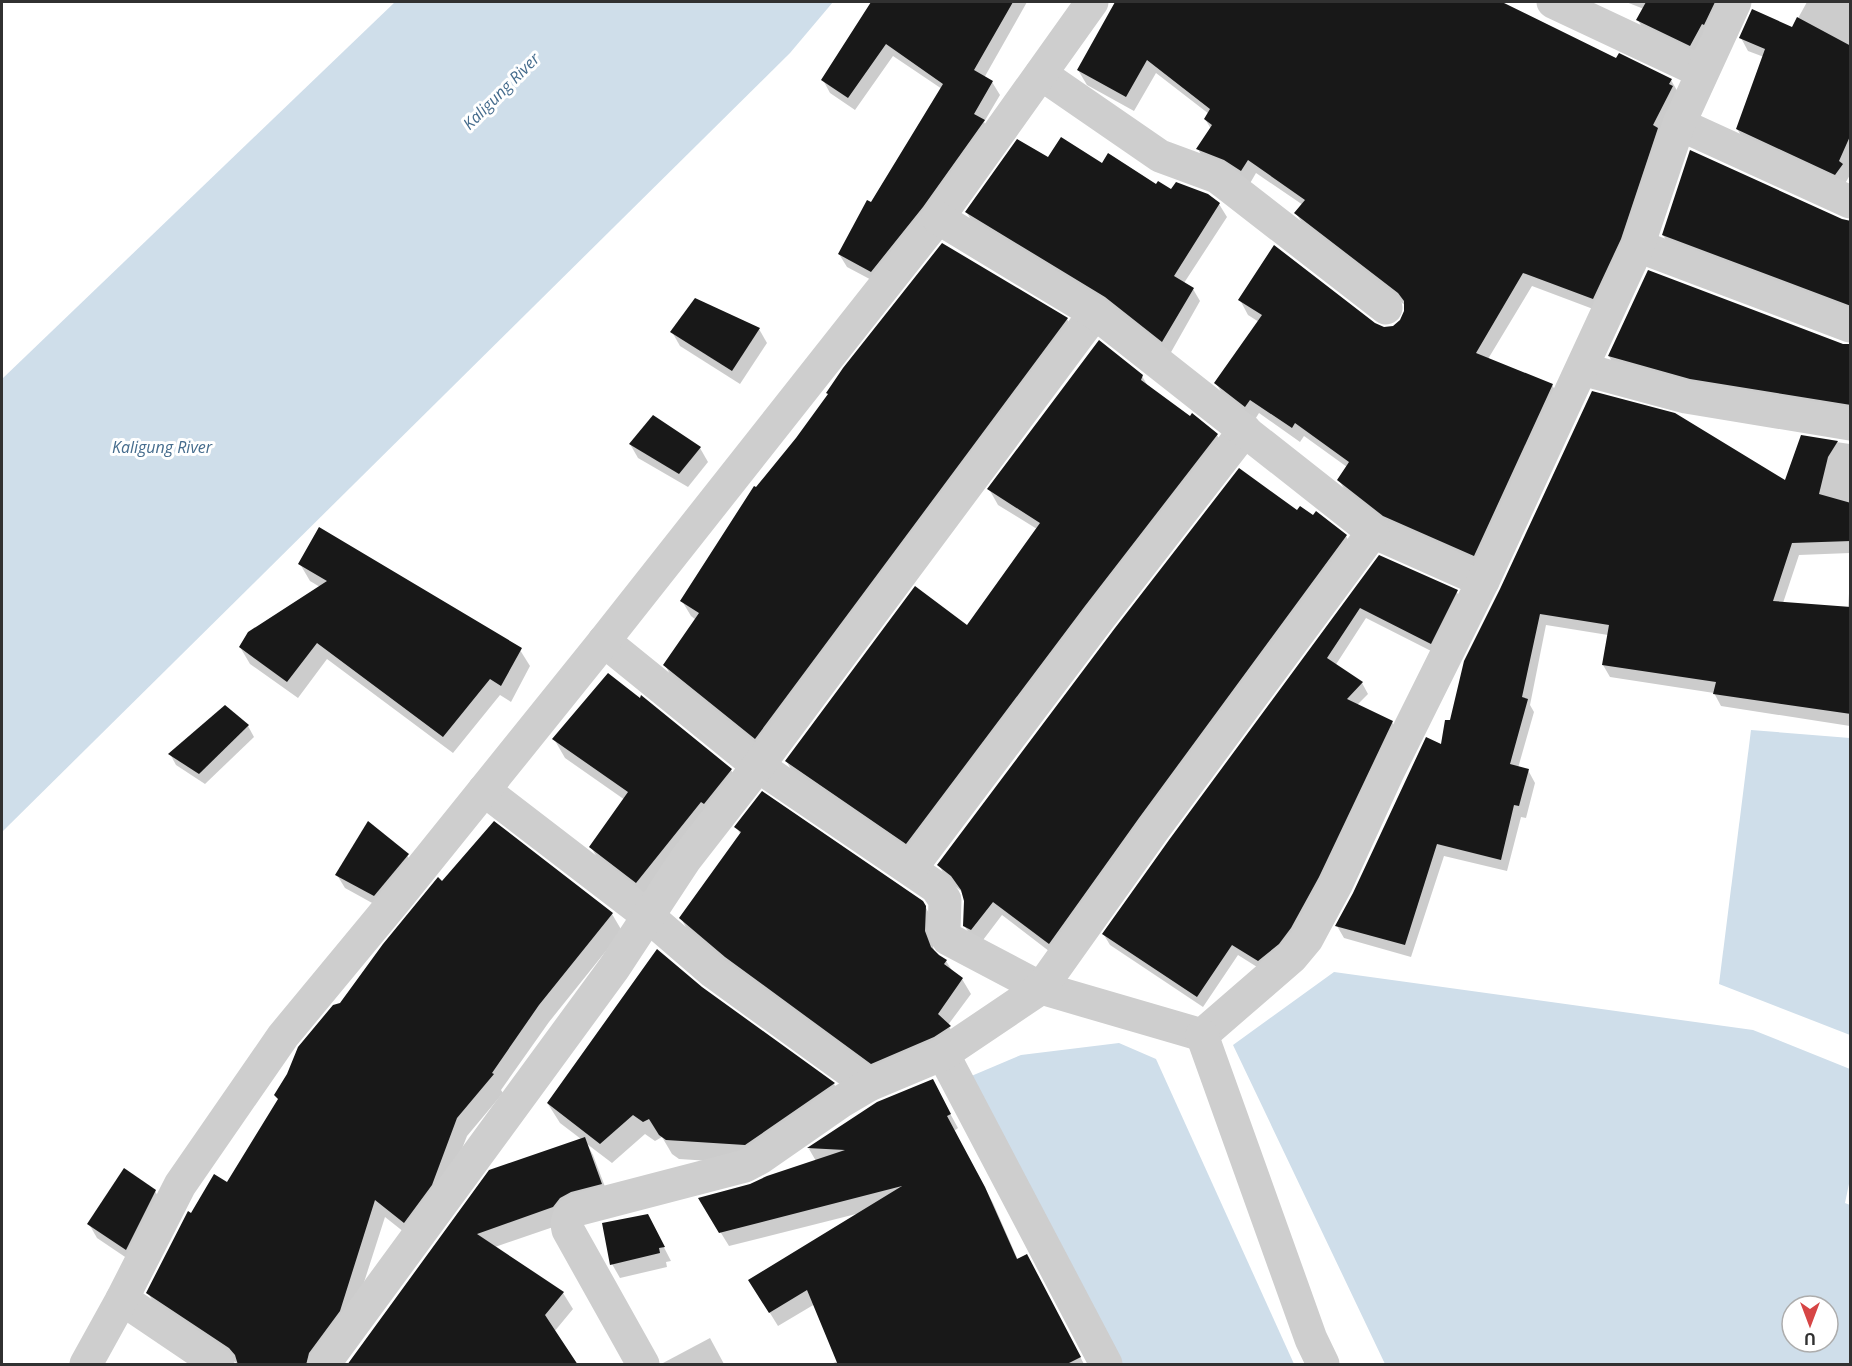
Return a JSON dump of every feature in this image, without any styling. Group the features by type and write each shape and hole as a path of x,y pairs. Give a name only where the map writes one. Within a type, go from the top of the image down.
{"street":[{"path":"86,1365 180,1185 283,1036 604,641 938,218 1092,2"},
{"path":"1554,2 1702,72"},
{"path":"1202,1035 1292,957 1307,939 1336,885 1387,774 1483,581 1638,246 1679,124 1735,2"},
{"path":"1041,74 1160,156 1217,177 1386,308"},
{"path":"1679,124 1851,202"},
{"path":"938,218 1095,313 1373,532 1483,581"},
{"path":"1638,246 1851,326"},
{"path":"324,1365 600,987 685,860 758,766 1095,313"},
{"path":"1582,369 1686,397 1851,424"},
{"path":"911,868 1100,617 1245,430"},
{"path":"643,1365 568,1230 566,1224 571,1213 647,1190 745,1166 869,1085 943,1054 1041,988 1154,829 1373,532"},
{"path":"604,641 758,766 936,887 945,900 944,931 948,939 1041,988 1202,1035"},
{"path":"484,790 648,916 713,972 869,1085"},
{"path":"1202,1035 1311,1339 1323,1365"},
{"path":"943,1054 1106,1365"},
{"path":"122,1299 218,1365"}],"water":[{"name":"Kaligung River","path":"395,2 833,2 790,53 2,832 2,379"},
{"path":"1751,730 1850,738 1850,1035 1719,984"},
{"path":"1334,972 1753,1030 1850,1069 1850,1179 1845,1203 1850,1205 1850,1364 1385,1364 1233,1045"},
{"path":"1119,1043 1156,1059 1294,1364 1119,1364 969,1077 1021,1055"}],"building":[{"path":"871,2 1013,2 974,70 993,81 974,114 985,120 923,207 871,272 838,254 867,200 871,202 943,84 886,44 848,98 821,80"},
{"path":"1115,2 1502,2 1616,58 1619,53 1672,79 1669,84 1673,86 1653,125 1658,128 1621,239 1593,299 1523,273 1476,353 1553,384 1474,556 1383,516 1337,480 1349,462 1295,423 1292,428 1250,400 1245,407 1214,383 1262,315 1238,300 1274,245 1375,323 1384,327 1393,326 1400,320 1404,311 1404,301 1398,293 1294,213 1305,200 1248,160 1241,171 1224,160 1196,149 1212,125 1204,119 1210,109 1147,60 1126,97 1077,70"},
{"path":"1646,2 1715,2 1690,46 1636,20"},
{"path":"1752,9 1792,27 1797,17 1851,46 1851,134 1839,161 1843,164 1835,175 1736,129 1765,49 1739,38"},
{"path":"1061,137 1102,163 1108,153 1156,184 1158,181 1171,189 1176,182 1208,194 1220,203 1174,276 1194,288 1162,342 1105,297 965,212 1017,139 1048,157"},
{"path":"1690,150 1842,219 1851,221 1851,306 1662,235"},
{"path":"942,243 1068,318 755,739 663,665 699,613 680,601 754,486 756,487 796,438 828,394 826,393 843,368"},
{"path":"1648,270 1843,344 1851,344 1851,405 1690,379 1608,356"},
{"path":"695,298 760,328 732,371 670,332"},
{"path":"1099,340 1143,375 1141,380 1190,416 1192,413 1218,434 906,844 785,761 915,586 967,625 1040,523 987,489"},
{"path":"1592,391 1675,413 1785,480 1801,435 1838,441 1828,457 1819,494 1851,503 1851,541 1792,543 1773,601 1851,607 1851,714 1713,694 1716,682 1602,665 1609,625 1540,614 1522,697 1528,699 1510,764 1529,769 1519,806 1514,805 1501,860 1437,844 1405,945 1335,926 1353,893 1426,737 1441,744 1445,720 1450,720 1464,661"},
{"path":"653,415 701,447 679,474 629,444"},
{"path":"1239,468 1297,510 1300,506 1313,515 1316,511 1347,535 1049,944 993,902 971,930 963,926 964,901 961,890 951,876 937,865 1115,628"},
{"path":"319,527 522,648 501,686 490,679 443,737 317,643 287,682 239,647 248,632 327,581 298,564"},
{"path":"1379,555 1458,590 1431,644 1360,608 1327,658 1363,682 1347,699 1393,721 1319,877 1291,928 1279,944 1258,961 1232,945 1197,997 1102,934"},
{"path":"608,673 640,698 641,695 732,769 704,804 701,802 636,883 589,847 628,792 552,739"},
{"path":"225,705 249,725 199,774 168,754"},
{"path":"762,791 923,901 926,906 925,931 931,947 947,960 944,964 963,978 938,1014 951,1026 934,1037 871,1064 725,957 679,918 741,832 734,827"},
{"path":"368,821 409,854 374,896 335,875"},
{"path":"494,821 613,913 539,1005 492,1073 494,1074 457,1118 432,1185 404,1223 375,1200 340,1311 309,1353 306,1365 238,1365 235,1355 229,1348 146,1293 188,1211 191,1213 214,1174 227,1182 278,1099 274,1095 287,1074 298,1047 333,1005 340,1003 383,944 438,877 442,881"},
{"path":"657,949 702,987 835,1083 745,1145 666,1140 659,1135 649,1119 643,1122 633,1115 600,1144 547,1103"},
{"path":"933,1079 951,1114 947,1116 985,1187 1017,1259 1027,1254 1081,1357 1065,1365 838,1365 807,1290 769,1313 748,1280 902,1186 719,1233 698,1198 750,1184 767,1176 845,1150 807,1148 877,1102"},
{"path":"585,1137 602,1184 571,1192 560,1198 553,1207 477,1234 564,1292 545,1315 578,1365 347,1365 489,1170"},
{"path":"124,1168 156,1190 126,1250 87,1224"},
{"path":"648,1214 665,1247 659,1248 660,1253 610,1265 602,1223"}]}
